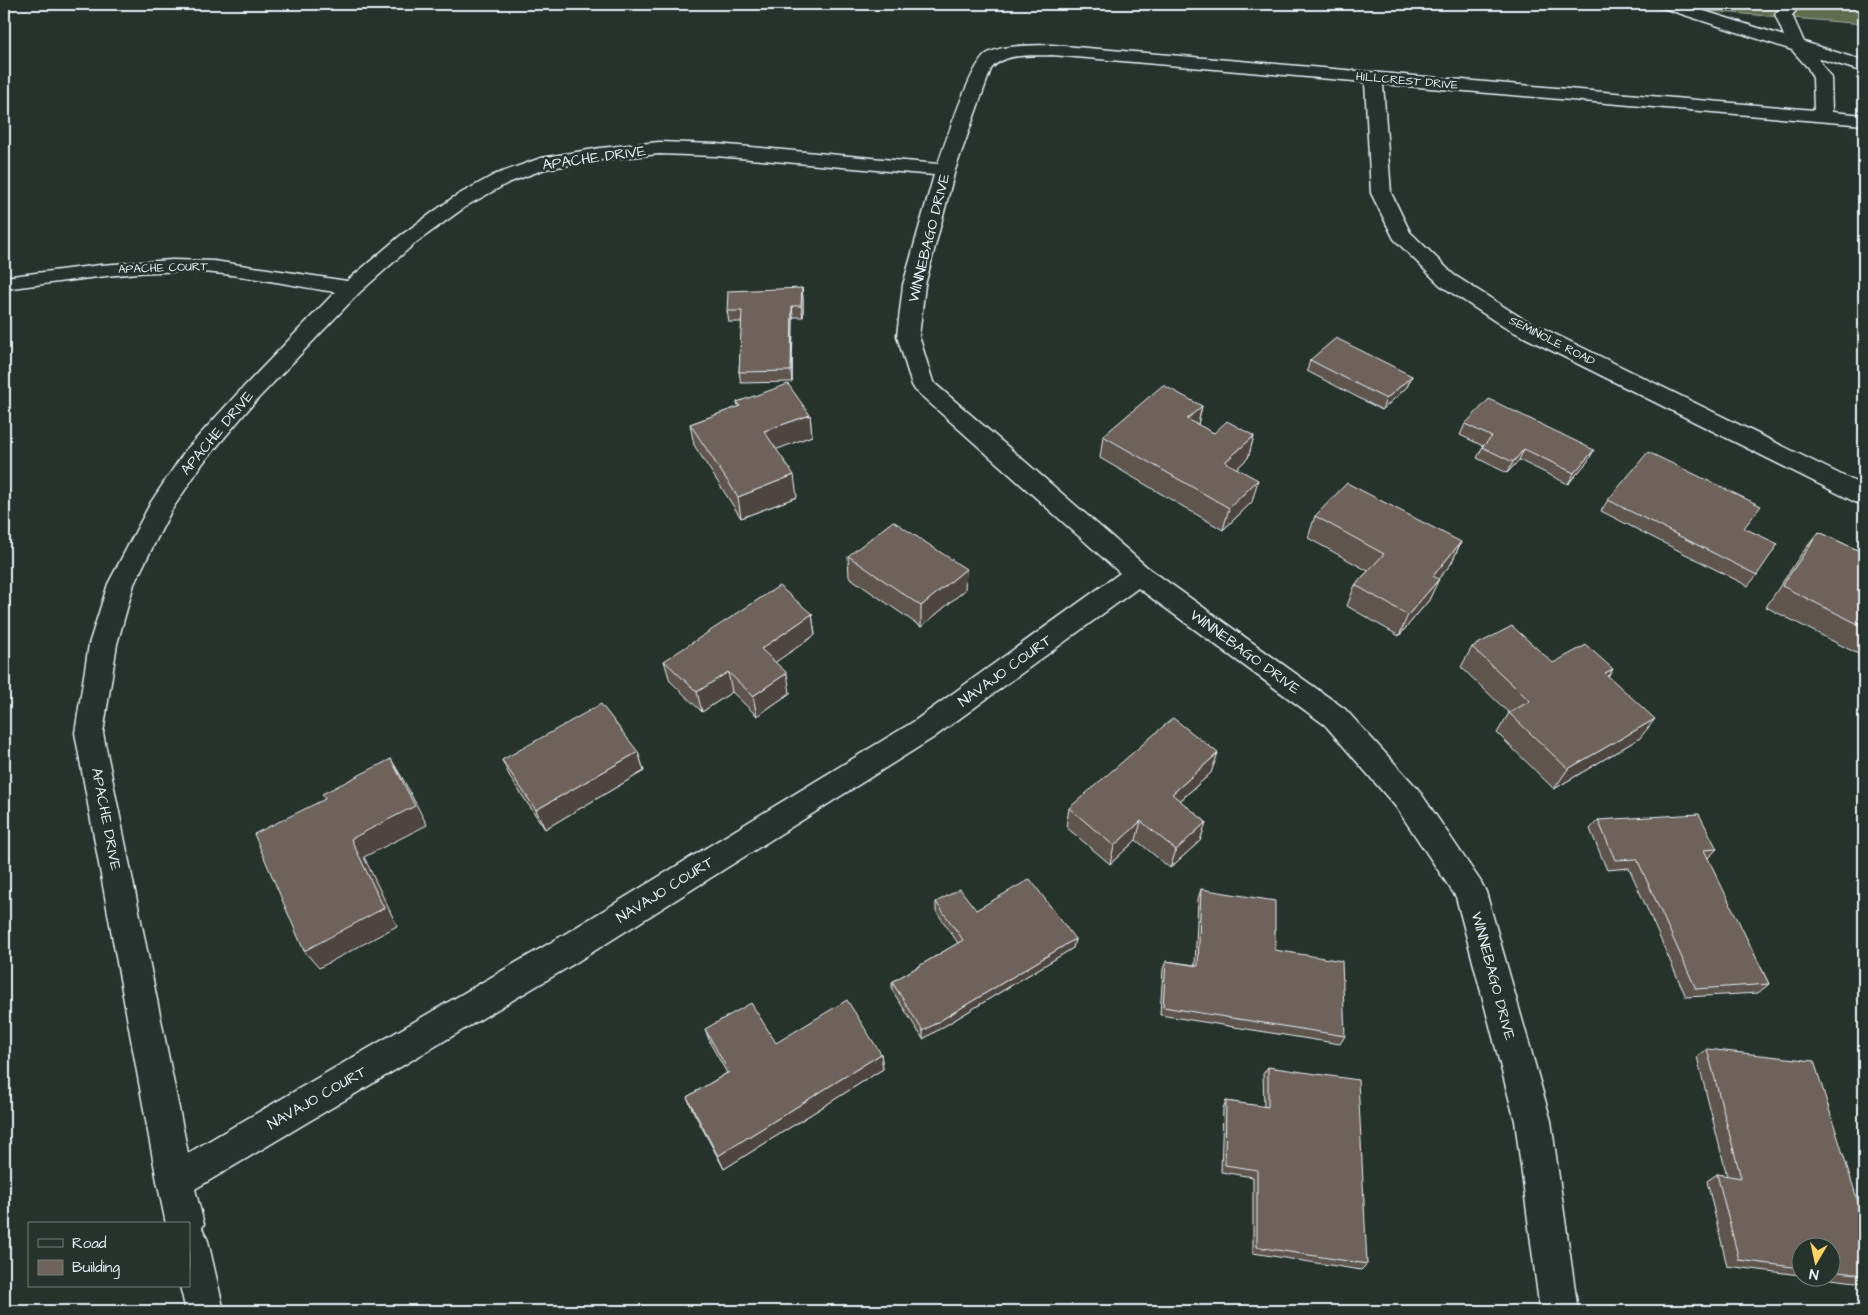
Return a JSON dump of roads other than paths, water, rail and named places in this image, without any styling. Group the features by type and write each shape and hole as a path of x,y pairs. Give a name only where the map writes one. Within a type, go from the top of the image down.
{"street":[{"path":"1666,4 1864,67"},
{"path":"1794,4 1782,14 1796,44 1816,66 1822,78 1823,117"},
{"name":"HILLCREST DRIVE","path":"992,57 1012,52 1052,50 1864,120"},
{"name":"WINNEBAGO DRIVE","path":"992,57 983,68 946,170 914,285 908,336 923,385 1138,574 1335,716 1407,798 1470,892 1533,1121 1559,1311"},
{"name":"SEMINOLE ROAD","path":"1374,78 1381,193 1401,235 1447,280 1512,322 1864,496"},
{"name":"APACHE DRIVE","path":"185,1222 89,733 103,644 121,584 160,508 194,456 244,400 351,288 407,240 460,201 501,179 541,164 600,154 659,148 716,150 946,170"},
{"name":"APACHE COURT","path":"4,282 100,271 172,266 214,267 351,288"},
{"name":"NAVAJO COURT","path":"175,1181 561,954 923,730 1138,574"},
{"path":"190,1245 205,1311"}]}
